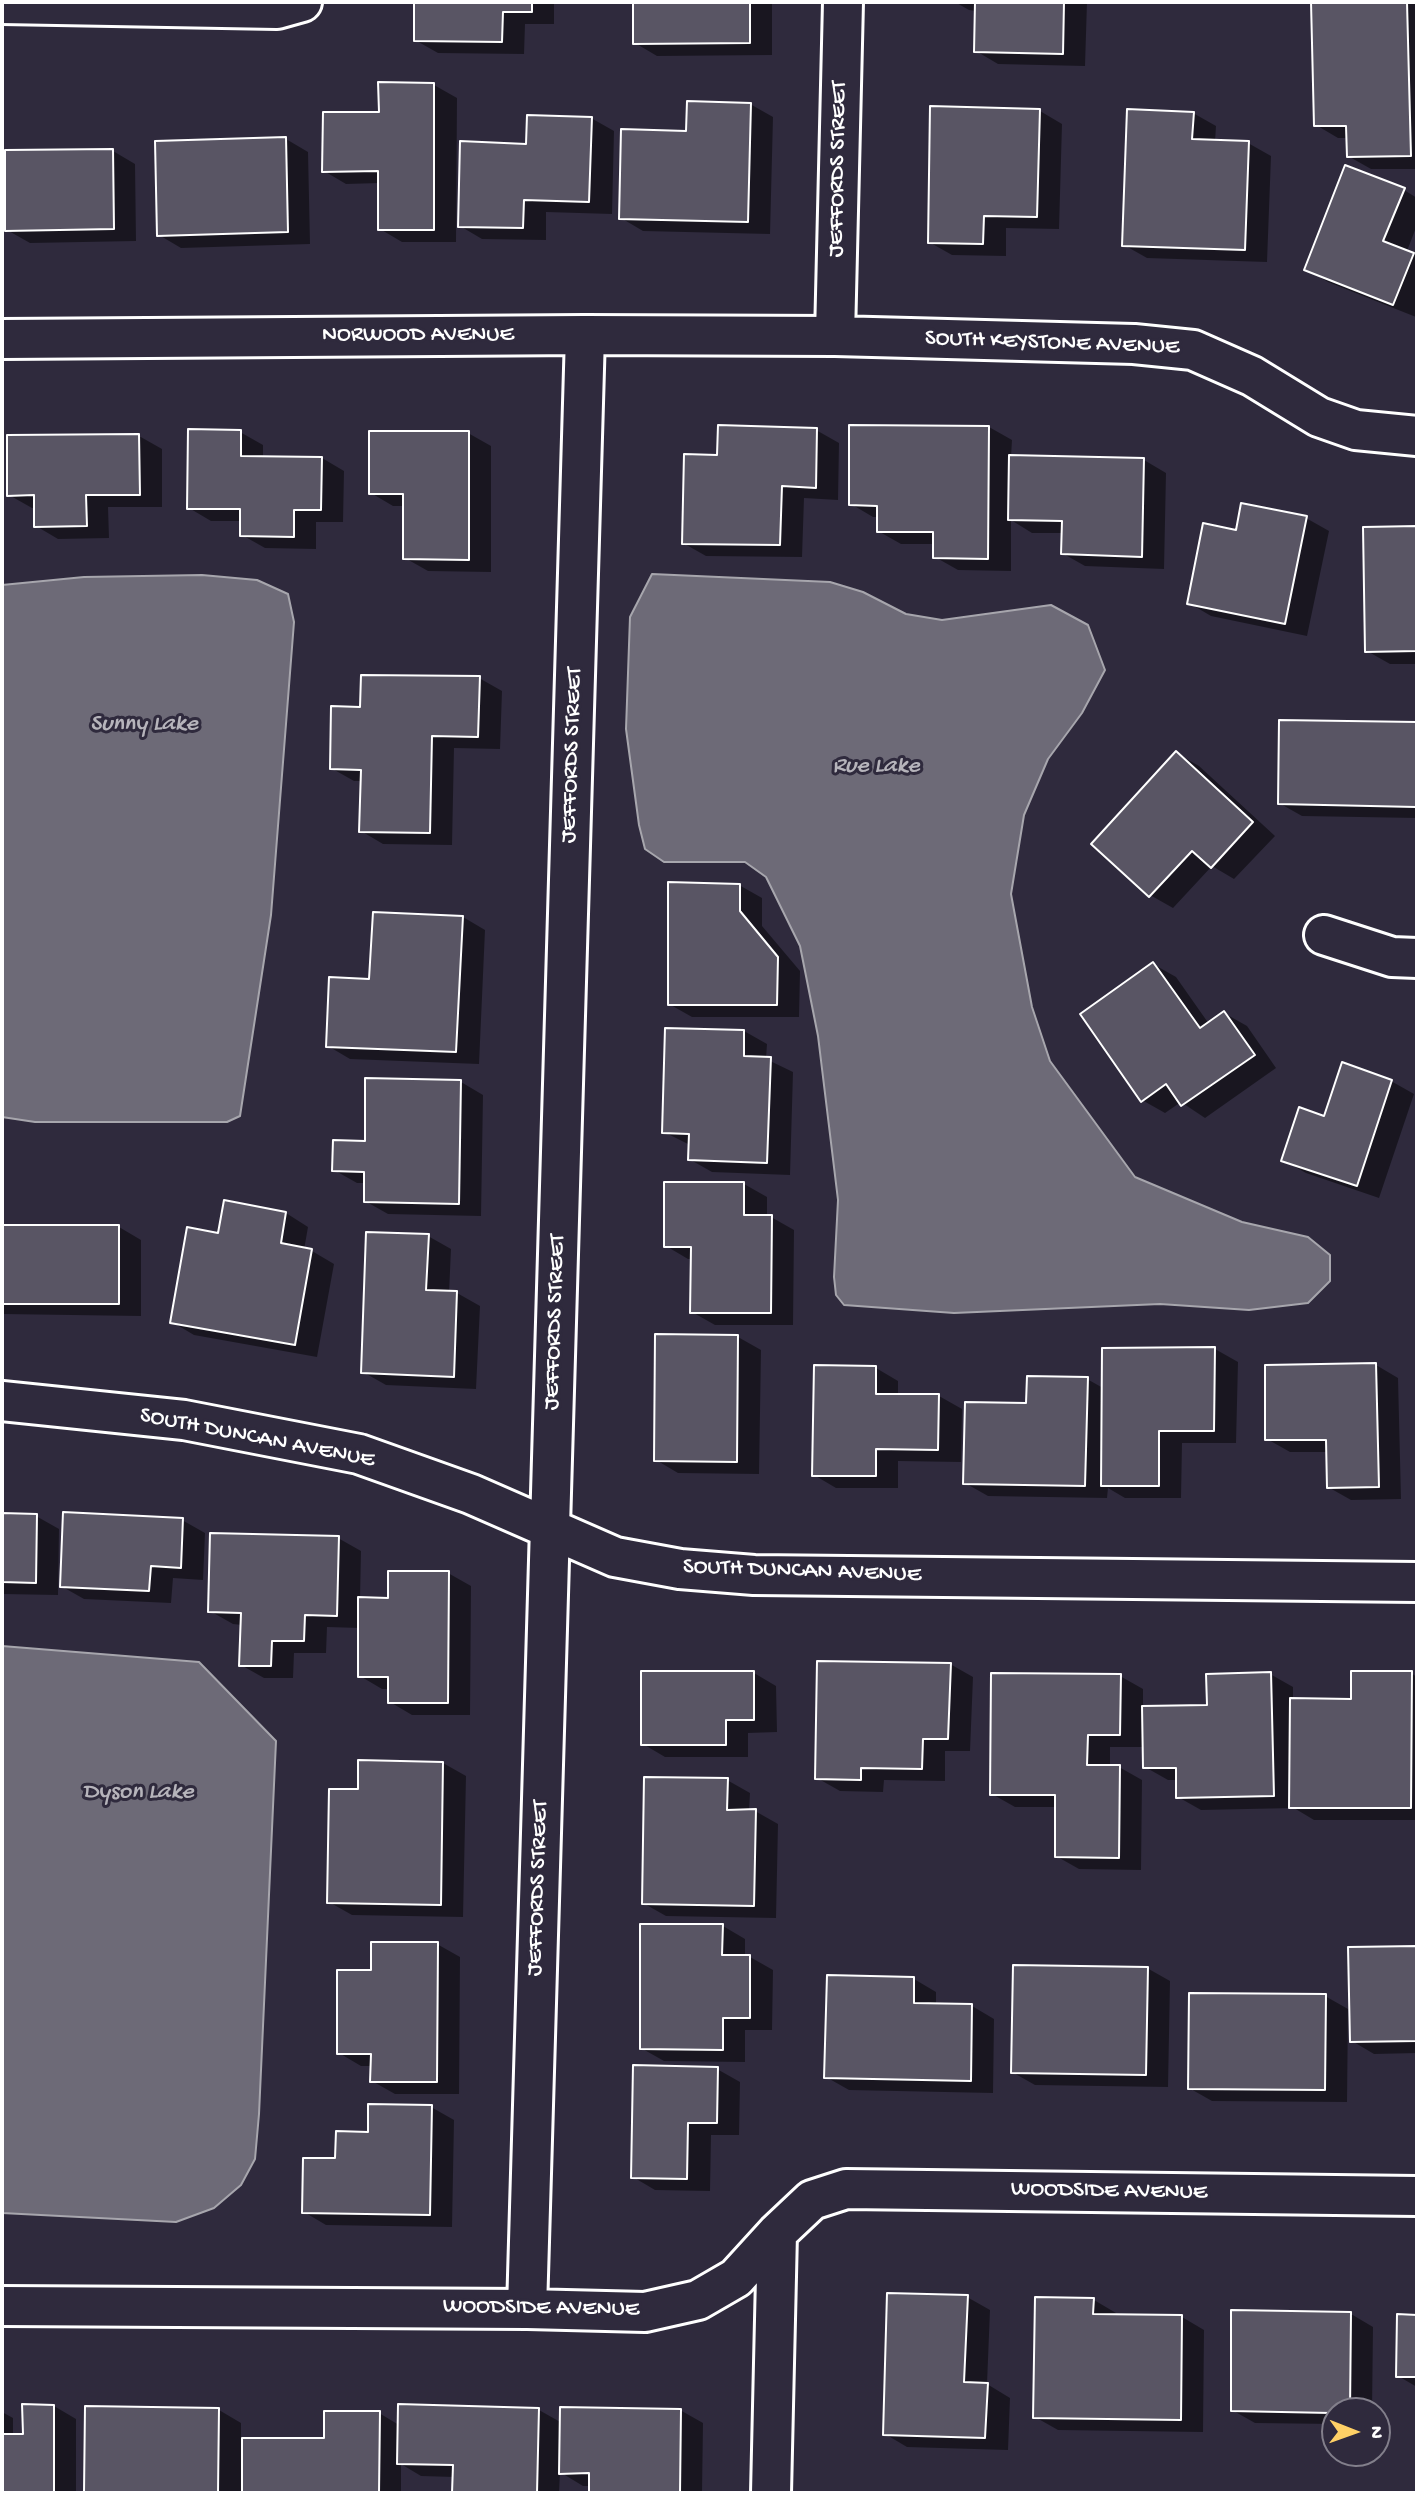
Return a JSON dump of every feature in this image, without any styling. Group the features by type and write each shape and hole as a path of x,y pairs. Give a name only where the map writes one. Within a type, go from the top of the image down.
{"street":[{"path":"2,4 277,9 302,2"},
{"name":"JEFFORDS STREET","path":"835,336 843,2"},
{"name":"JEFFORDS STREET","path":"527,2309 585,335"},
{"name":"NORWOOD AVENUE","path":"2,339 835,336"},
{"name":"SOUTH KEYSTONE AVENUE","path":"835,336 1134,344 1193,350 1252,376 1319,417 1356,430 1417,436"},
{"path":"1324,935 1392,957 1417,958"},
{"name":"SOUTH DUNCAN AVENUE","path":"2,1401 184,1420 359,1454 471,1494 615,1557 680,1569 754,1575 1417,1582"},
{"name":"WOODSIDE AVENUE","path":"2,2306 645,2312 698,2300 736,2278 812,2200 846,2189 1417,2196"},
{"path":"771,2493 777,2233"}],"water":[{"name":"Rue Lake","path":"652,574 830,582 863,592 906,614 942,620 1051,605 1088,625 1105,670 1082,713 1048,759 1024,815 1011,894 1032,1007 1050,1061 1135,1177 1242,1222 1308,1237 1330,1255 1330,1281 1308,1303 1249,1310 1160,1304 954,1313 844,1305 836,1295 834,1277 838,1200 818,1036 800,946 766,877 745,862 664,862 645,849 639,825 626,729 630,617"},
{"name":"Sunny Lake","path":"202,575 257,580 288,594 294,622 271,915 240,1116 227,1122 35,1122 2,1117 2,585 84,577"},
{"name":"Dyson Lake","path":"2,1646 199,1662 276,1741 255,2159 241,2185 214,2208 176,2222 2,2213"}],"building":[{"path":"414,2 532,2 532,12 503,12 502,42 414,41"},
{"path":"633,2 750,2 750,43 633,44"},
{"path":"975,2 1064,2 1063,54 974,52"},
{"path":"1311,2 1407,2 1411,156 1347,157 1346,126 1314,126"},
{"path":"378,82 434,83 434,230 378,230 378,171 322,172 323,112 379,112"},
{"path":"687,101 751,103 748,222 619,219 621,129 686,131"},
{"path":"930,106 1040,109 1037,217 984,216 983,244 928,243"},
{"path":"1127,109 1194,112 1192,139 1249,141 1245,250 1122,246"},
{"path":"527,115 592,117 589,202 524,200 523,228 458,227 460,141 526,144"},
{"path":"286,137 288,232 157,236 155,141"},
{"path":"113,149 114,229 5,231 5,150"},
{"path":"1345,165 1405,188 1383,241 1414,253 1393,305 1304,270"},
{"path":"718,425 817,428 816,488 782,486 780,545 682,544 684,454 717,455"},
{"path":"849,425 989,426 988,559 933,558 933,532 877,532 877,506 849,505"},
{"path":"188,429 241,430 241,456 322,457 321,510 294,510 294,537 240,536 240,509 187,509"},
{"path":"369,431 469,431 469,560 403,559 403,494 369,494"},
{"path":"139,434 140,495 86,495 87,526 34,527 34,495 7,496 7,435"},
{"path":"1009,455 1144,458 1142,557 1061,554 1062,521 1008,520"},
{"path":"1241,503 1307,516 1285,624 1187,604 1203,523 1236,530"},
{"path":"1417,526 1417,651 1365,652 1363,527"},
{"path":"361,675 480,676 478,737 432,736 430,833 359,832 361,770 330,769 331,706 360,707"},
{"path":"1279,720 1417,722 1416,807 1278,804"},
{"path":"1176,751 1253,822 1211,868 1192,851 1149,897 1091,844"},
{"path":"668,882 740,884 740,911 778,957 777,1005 668,1005"},
{"path":"373,912 463,916 456,1052 326,1047 329,977 369,979"},
{"path":"1153,962 1200,1028 1224,1011 1255,1055 1181,1106 1166,1084 1141,1102 1080,1014"},
{"path":"665,1028 744,1030 744,1056 771,1057 767,1163 688,1160 689,1134 662,1133"},
{"path":"1342,1062 1392,1080 1357,1186 1281,1161 1299,1107 1324,1116"},
{"path":"365,1078 461,1080 459,1204 364,1202 364,1172 332,1171 333,1140 365,1141"},
{"path":"664,1182 744,1182 744,1215 772,1215 771,1313 690,1313 691,1247 664,1247"},
{"path":"224,1200 286,1212 281,1243 312,1249 295,1345 170,1323 187,1227 218,1233"},
{"path":"2,1225 119,1225 119,1304 2,1304"},
{"path":"366,1232 429,1234 426,1290 457,1291 454,1377 361,1373"},
{"path":"655,1334 738,1335 737,1462 654,1461"},
{"path":"1215,1347 1214,1431 1159,1431 1159,1486 1101,1486 1102,1348"},
{"path":"1376,1363 1379,1487 1327,1488 1326,1440 1265,1440 1265,1365"},
{"path":"814,1365 876,1366 876,1394 939,1394 938,1450 876,1449 876,1476 812,1476"},
{"path":"1027,1376 1088,1377 1085,1486 963,1484 965,1402 1026,1403"},
{"path":"63,1512 183,1518 181,1568 151,1566 149,1591 60,1587"},
{"path":"2,1513 37,1514 36,1583 2,1582"},
{"path":"210,1533 339,1536 337,1616 305,1615 304,1641 272,1641 271,1666 239,1666 241,1613 208,1612"},
{"path":"388,1571 449,1571 448,1703 388,1703 388,1677 358,1677 358,1597 388,1598"},
{"path":"817,1661 951,1663 948,1739 923,1739 922,1769 861,1768 861,1780 815,1779"},
{"path":"641,1671 754,1671 754,1720 726,1720 726,1745 641,1745"},
{"path":"1351,1671 1412,1671 1411,1808 1289,1808 1290,1698 1351,1699"},
{"path":"1271,1672 1274,1796 1176,1798 1176,1768 1143,1768 1142,1706 1207,1705 1206,1674"},
{"path":"991,1673 1121,1674 1120,1735 1088,1735 1087,1765 1120,1765 1119,1858 1055,1857 1055,1795 990,1795"},
{"path":"358,1760 443,1762 441,1905 327,1903 329,1789 358,1789"},
{"path":"644,1777 728,1778 727,1810 756,1809 754,1906 642,1904"},
{"path":"640,1924 723,1924 722,1955 750,1955 750,2018 723,2018 723,2050 640,2049"},
{"path":"371,1942 438,1942 437,2082 370,2082 371,2054 337,2054 337,1970 371,1970"},
{"path":"1417,1946 1417,2041 1350,2042 1348,1947"},
{"path":"1013,1965 1148,1967 1146,2075 1011,2073"},
{"path":"827,1975 914,1977 914,2003 972,2004 971,2081 824,2078"},
{"path":"1189,1993 1326,1994 1325,2090 1188,2089"},
{"path":"633,2065 718,2067 717,2123 688,2123 687,2179 631,2178"},
{"path":"368,2104 432,2105 430,2215 302,2213 303,2158 335,2158 336,2131 368,2132"},
{"path":"887,2293 968,2295 964,2382 988,2383 985,2438 883,2435"},
{"path":"1035,2297 1094,2298 1093,2314 1182,2315 1181,2420 1033,2418"},
{"path":"1231,2310 1351,2312 1350,2397 1321,2397 1321,2413 1231,2411"},
{"path":"1397,2314 1417,2315 1417,2377 1396,2377"},
{"path":"22,2404 54,2405 54,2493 2,2493 2,2434 23,2434"},
{"path":"398,2404 539,2408 537,2493 452,2493 453,2465 397,2464"},
{"path":"85,2406 219,2408 218,2493 84,2493"},
{"path":"560,2407 681,2409 680,2493 589,2493 589,2473 559,2474"},
{"path":"324,2411 380,2411 379,2493 242,2493 242,2438 324,2438"}]}
